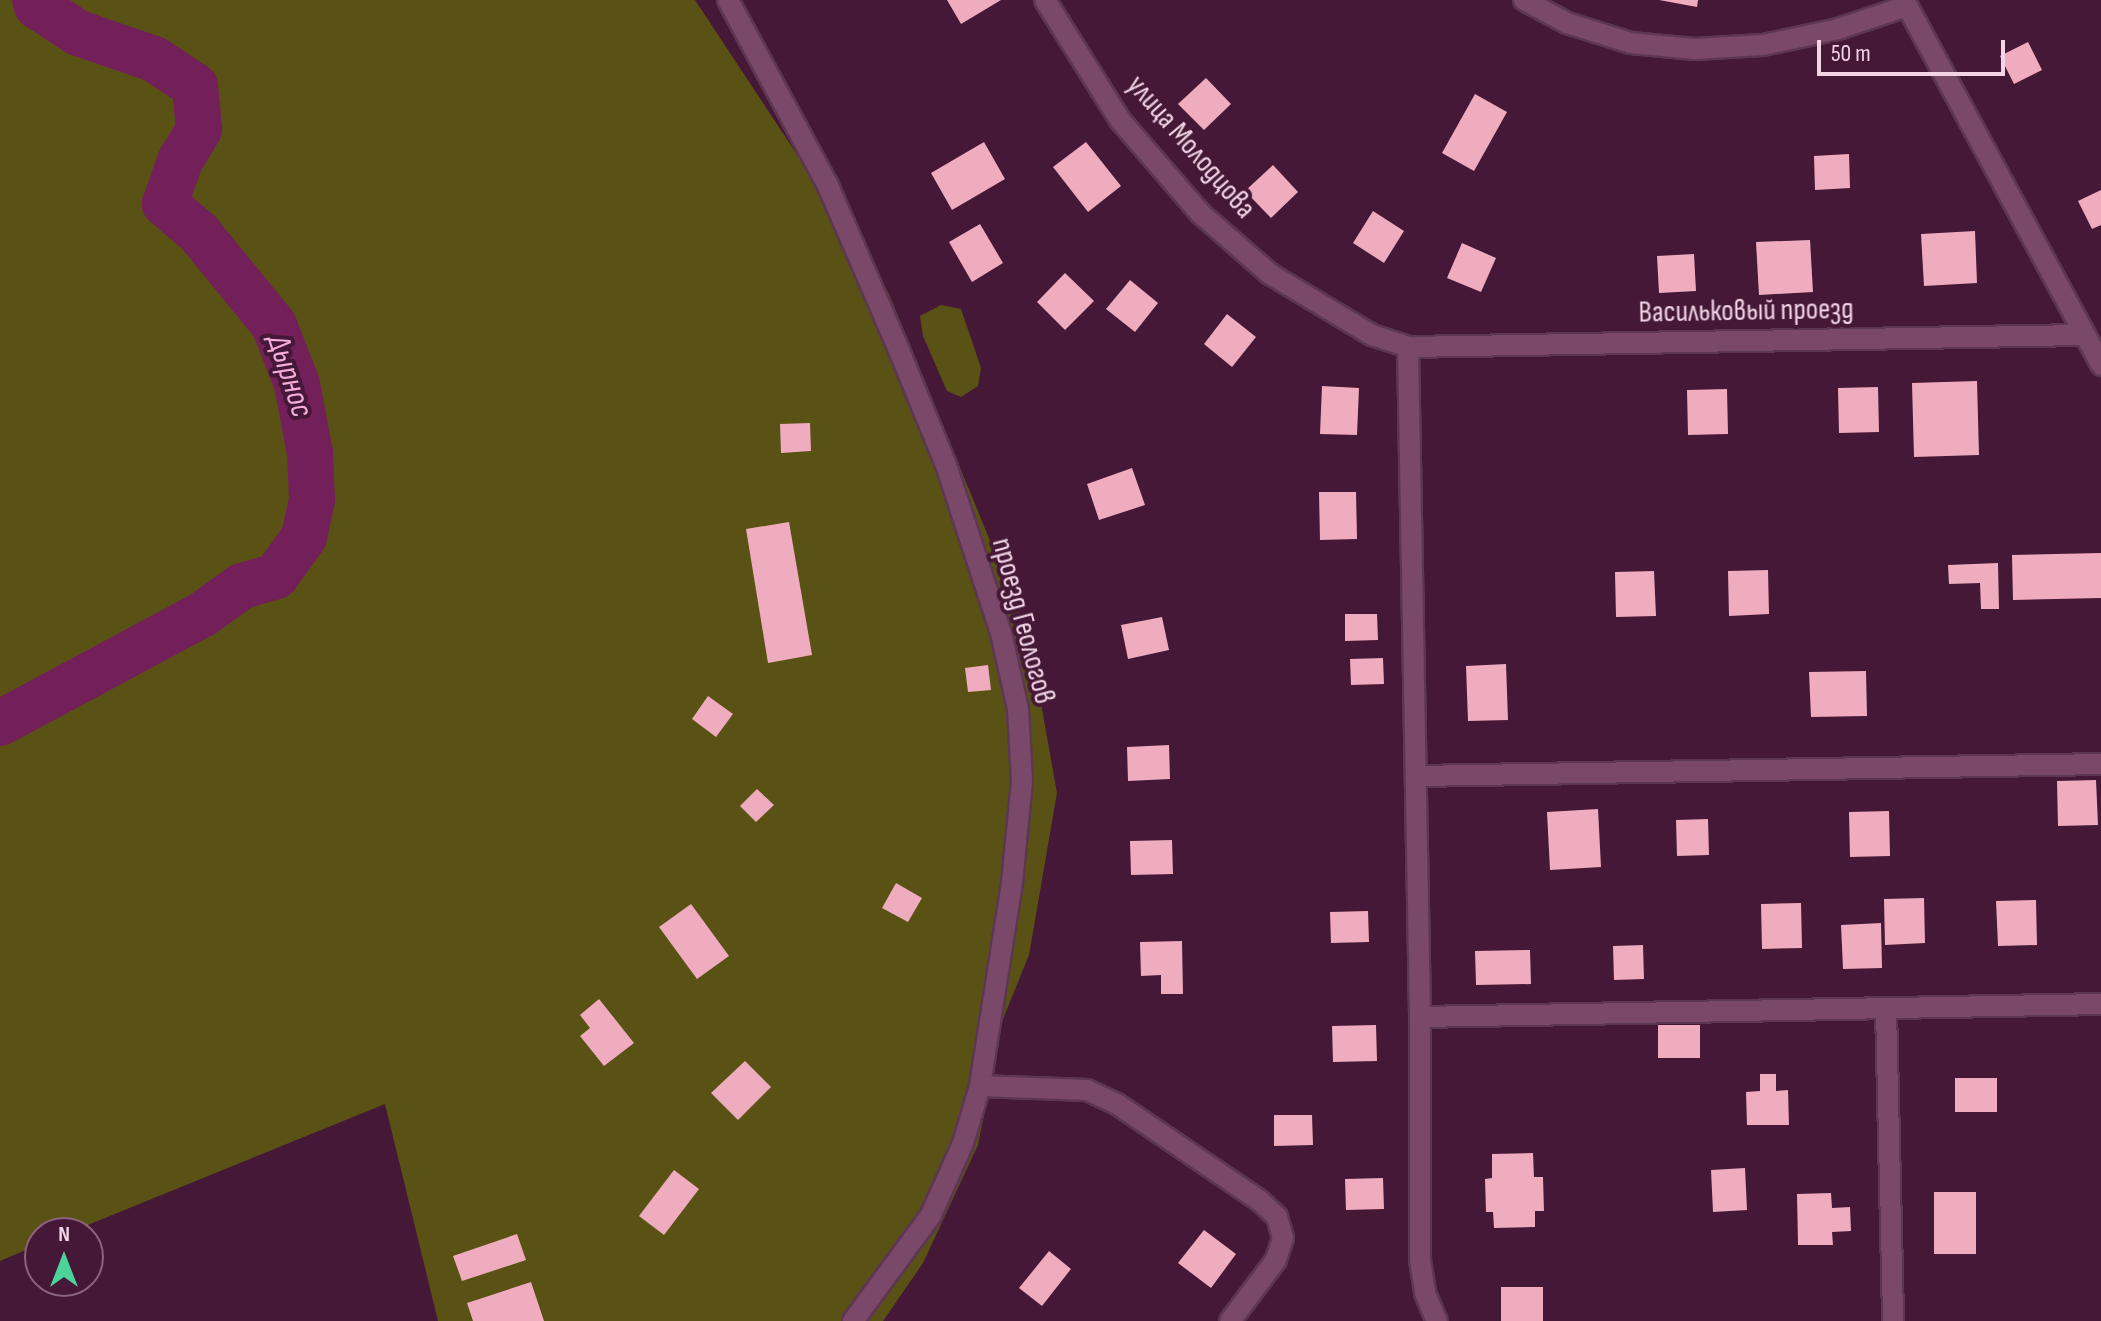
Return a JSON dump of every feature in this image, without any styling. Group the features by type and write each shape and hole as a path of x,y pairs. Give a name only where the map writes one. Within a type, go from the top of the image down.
{"street":[{"name":"проезд Геологов","path":"728,0 828,186 946,465 1001,633 1018,709 1022,781 1012,883 980,1086 963,1143 931,1215 853,1321"},
{"name":"улица Молодцова","path":"1045,0 1120,120 1200,213 1270,274 1372,335 1408,347"},
{"path":"1524,0 1567,23 1631,43 1695,49 1763,45 1838,29 1905,3 2101,365"},
{"name":"Васильковый проезд","path":"1408,347 2085,335"},
{"path":"1408,347 1420,1017 1420,1260 1425,1293 1437,1321"},
{"path":"1416,776 2101,764"},
{"path":"1420,1017 2101,1004"},
{"path":"1886,1008 1893,1321"},
{"path":"980,1086 1087,1090 1117,1104 1259,1200 1277,1217 1283,1238 1276,1260 1230,1321"}],"shaded area":[{"path":"0,0 695,0 889,294 1029,636 1057,793 1029,955 1003,1019 978,1145 923,1263 883,1321 438,1321 385,1104 104,1218 24,1217 24,1251 0,1261"},
{"path":"941,305 961,309 981,368 978,386 961,397 947,391 923,336 920,316"}],"building":[{"path":"947,0 1001,0 961,24"},
{"path":"1659,0 1698,0 1697,7"},
{"path":"2028,42 2042,70 2014,84 2000,56"},
{"path":"1206,78 1231,104 1204,130 1178,104"},
{"path":"1475,94 1507,112 1474,171 1442,153"},
{"path":"984,142 1005,179 952,210 931,173"},
{"path":"1086,142 1121,186 1088,212 1053,167"},
{"path":"1849,154 1850,188 1815,190 1814,156"},
{"path":"1273,165 1298,192 1271,218 1245,191"},
{"path":"2101,190 2101,225 2092,229 2078,201"},
{"path":"1373,211 1404,231 1384,263 1353,243"},
{"path":"980,224 1003,263 972,282 949,242"},
{"path":"1975,231 1977,283 1924,286 1921,234"},
{"path":"1810,240 1813,292 1759,295 1756,242"},
{"path":"1462,243 1496,258 1481,292 1447,278"},
{"path":"1694,254 1696,291 1659,293 1657,256"},
{"path":"1065,273 1094,301 1065,330 1037,302"},
{"path":"1130,280 1158,303 1135,332 1106,309"},
{"path":"1227,314 1256,337 1232,367 1204,344"},
{"path":"1977,381 1979,455 1914,457 1912,383"},
{"path":"1322,386 1359,388 1357,435 1320,434"},
{"path":"1878,387 1879,432 1839,433 1838,388"},
{"path":"1727,389 1728,434 1688,435 1687,390"},
{"path":"810,423 811,451 781,453 780,424"},
{"path":"1132,468 1145,505 1099,520 1087,484"},
{"path":"1319,492 1356,492 1357,539 1320,540"},
{"path":"789,522 812,655 768,663 746,529"},
{"path":"2101,553 2101,598 2013,600 2012,555"},
{"path":"1998,563 1999,609 1981,609 1980,583 1949,584 1948,565"},
{"path":"1768,570 1769,614 1729,616 1728,571"},
{"path":"1654,571 1656,616 1616,617 1615,572"},
{"path":"1345,614 1377,614 1378,640 1345,641"},
{"path":"1162,617 1169,650 1128,659 1121,625"},
{"path":"1383,658 1384,684 1351,685 1350,659"},
{"path":"1506,664 1508,720 1468,721 1466,666"},
{"path":"988,665 991,690 968,692 965,668"},
{"path":"1866,671 1867,716 1811,717 1809,672"},
{"path":"708,696 733,714 716,737 692,719"},
{"path":"1169,745 1170,779 1128,781 1127,747"},
{"path":"2096,780 2098,825 2058,826 2057,781"},
{"path":"757,789 774,805 756,822 740,806"},
{"path":"1598,809 1601,867 1550,870 1547,812"},
{"path":"1889,811 1890,856 1850,857 1849,812"},
{"path":"1708,819 1709,855 1677,856 1676,820"},
{"path":"1172,840 1173,874 1131,875 1130,841"},
{"path":"896,883 922,898 908,922 882,908"},
{"path":"1924,898 1925,943 1885,945 1884,899"},
{"path":"2036,900 2037,945 1998,946 1996,901"},
{"path":"1801,903 1802,948 1762,949 1761,904"},
{"path":"691,904 729,956 697,979 659,927"},
{"path":"1368,911 1369,942 1331,943 1330,912"},
{"path":"1881,923 1882,968 1843,969 1841,925"},
{"path":"1182,941 1183,994 1161,994 1161,975 1141,976 1140,942"},
{"path":"1643,945 1644,979 1614,980 1613,946"},
{"path":"1530,950 1531,984 1476,985 1475,951"},
{"path":"599,999 634,1043 604,1066 580,1036 590,1028 580,1015"},
{"path":"1376,1025 1377,1061 1333,1062 1332,1026"},
{"path":"1658,1025 1700,1025 1700,1058 1658,1058"},
{"path":"745,1061 771,1087 738,1120 711,1093"},
{"path":"1760,1074 1776,1074 1776,1091 1788,1090 1789,1125 1747,1125 1746,1092 1760,1091"},
{"path":"1955,1078 1997,1078 1997,1112 1955,1112"},
{"path":"1274,1115 1312,1115 1313,1145 1274,1146"},
{"path":"1533,1153 1534,1177 1543,1177 1544,1211 1535,1211 1535,1227 1494,1228 1493,1212 1486,1212 1485,1179 1492,1178 1492,1154"},
{"path":"1745,1168 1747,1210 1713,1212 1711,1170"},
{"path":"674,1170 699,1189 664,1235 639,1216"},
{"path":"1383,1178 1384,1209 1346,1210 1345,1179"},
{"path":"1934,1192 1976,1192 1976,1254 1934,1254"},
{"path":"1831,1193 1832,1208 1850,1207 1851,1231 1832,1232 1833,1245 1798,1245 1797,1194"},
{"path":"1204,1230 1236,1254 1211,1288 1178,1263"},
{"path":"517,1234 526,1260 462,1281 453,1256"},
{"path":"1049,1251 1071,1269 1042,1306 1019,1288"},
{"path":"531,1282 544,1321 473,1321 467,1303"},
{"path":"1501,1287 1543,1287 1543,1321 1501,1321"}],"waterway":[{"name":"Дырнос","path":"0,723 203,614 242,586 276,576 304,537 312,499 310,453 297,384 274,325 199,233 165,204 180,161 199,129 195,86 154,59 78,33 37,6 35,0"}]}
